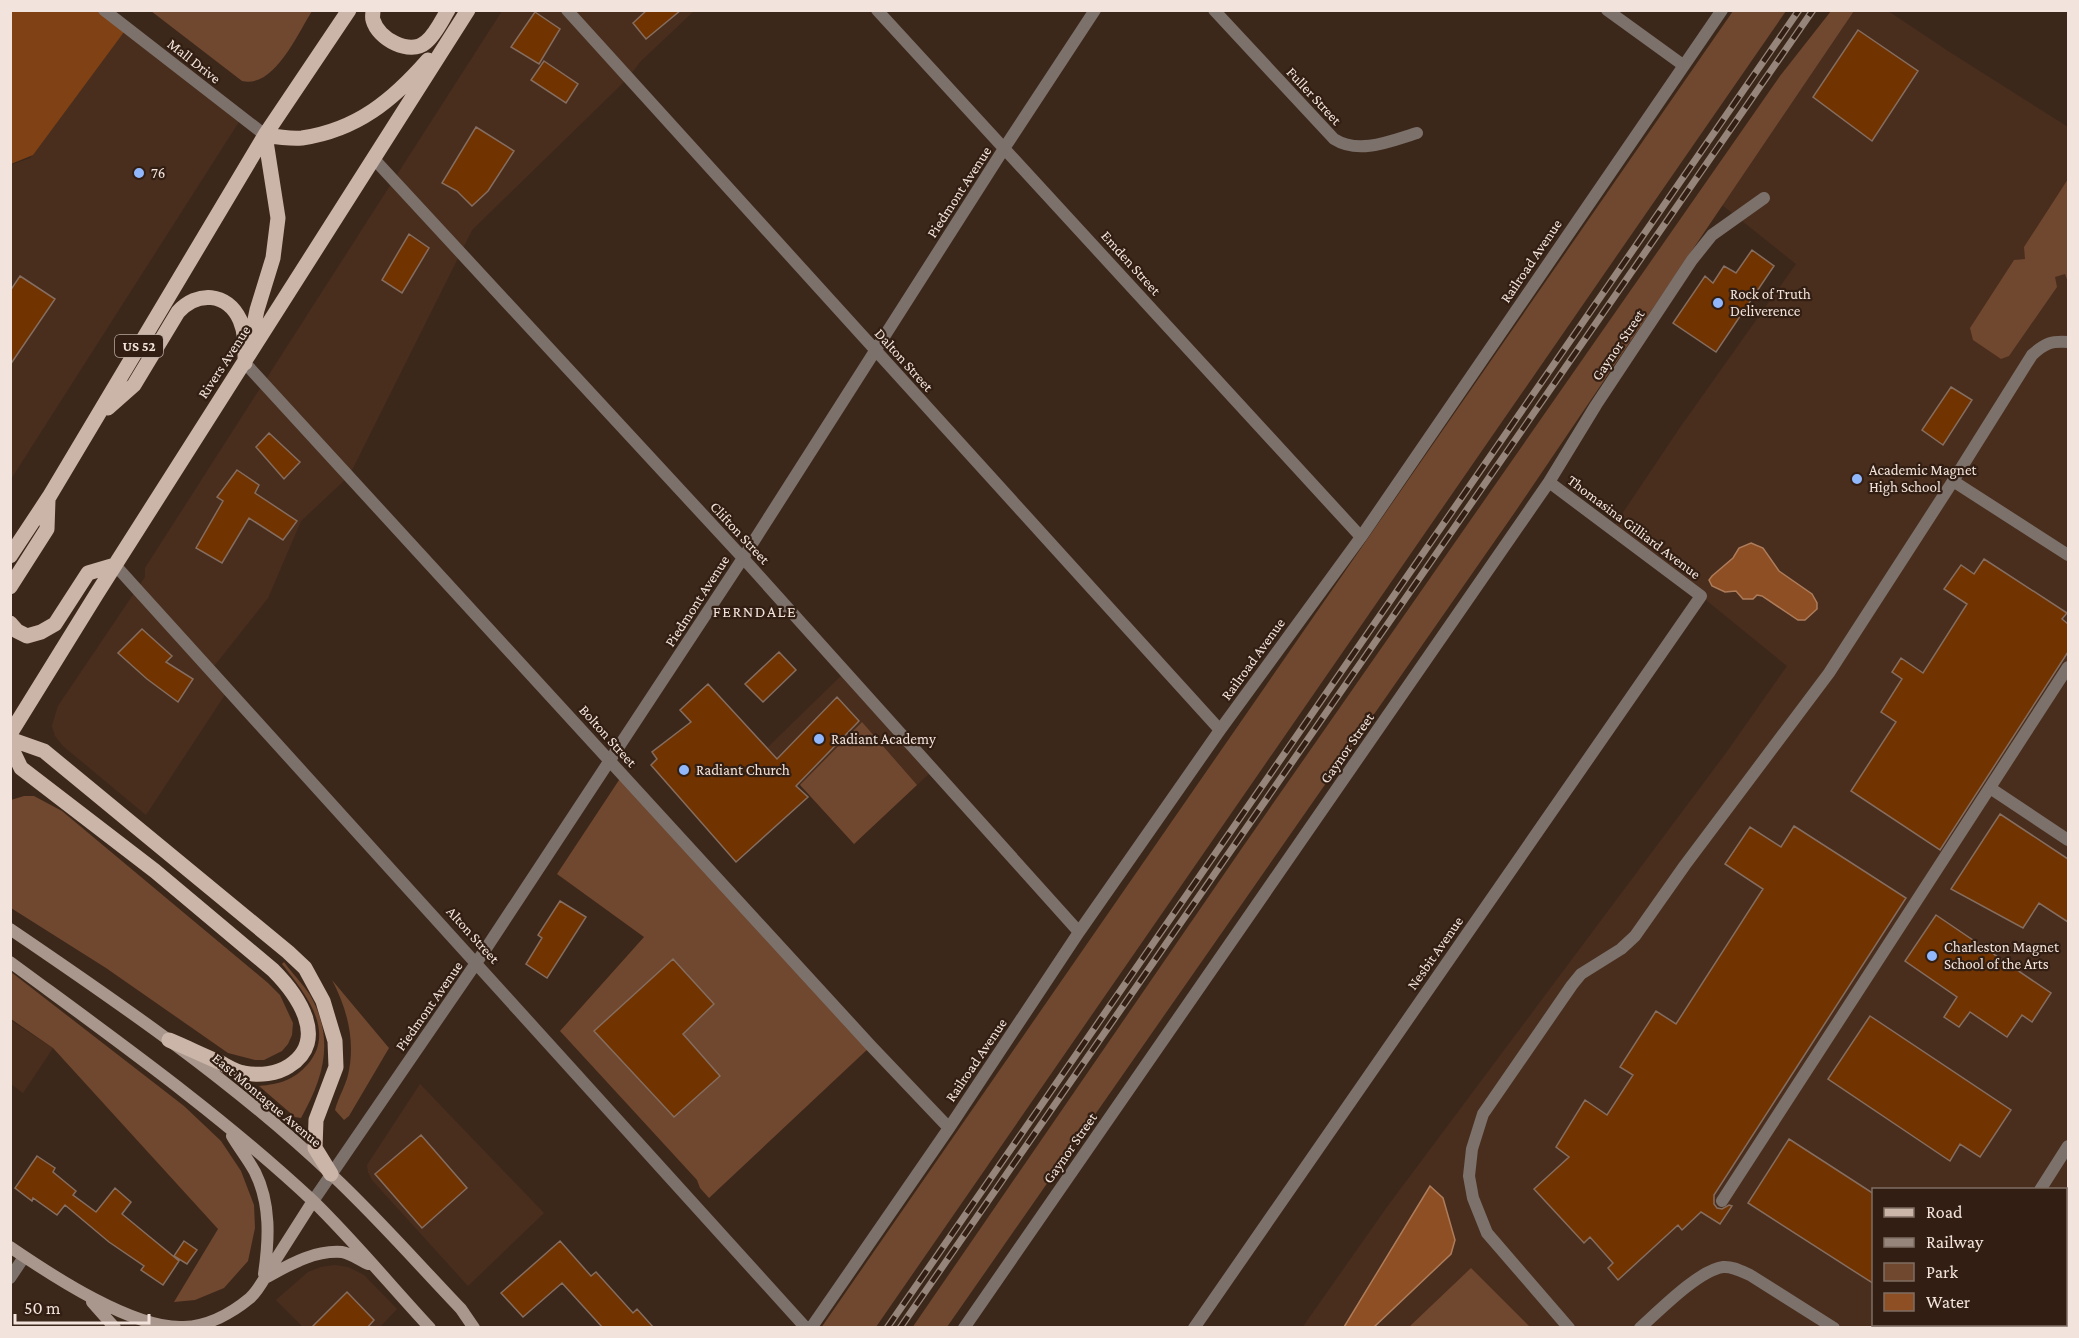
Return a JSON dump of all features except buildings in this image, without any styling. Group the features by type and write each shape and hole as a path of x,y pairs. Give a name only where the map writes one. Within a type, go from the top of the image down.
{"main road":[{"name":"US 52","path":"10,556 49,497 265,135 349,10"},
{"path":"373,10 373,21 383,35 404,47 414,48 427,41 448,10"},
{"path":"246,363 257,310 273,258 278,218 265,135 300,138 349,124 366,115 398,93 464,17"},
{"name":"Rivers Avenue","path":"10,734 464,17"},
{"path":"97,417 134,385 178,312 185,304 200,298 212,297 222,300 232,308 240,320 245,338 246,363"},
{"path":"10,586 46,529 49,497"},
{"path":"10,622 17,631 27,636 41,632 55,624 88,573 115,565"},
{"path":"10,740 44,751 305,968 323,1001 335,1041 336,1067 319,1109 315,1139 315,1148 331,1174"},
{"path":"10,745 21,768 155,871 273,970 299,1000 309,1032 308,1043 302,1054 291,1065 279,1071 257,1075 243,1073 169,1040"},
{"name":"East Montague Avenue","path":"10,929 169,1040 223,1081 331,1174 461,1309 474,1328"},
{"path":"10,962 224,1123 313,1201 430,1328"},
{"path":"224,1123 256,1173 267,1209 269,1239 264,1278"},
{"path":"10,1247 100,1302 130,1315 181,1327 198,1326 233,1310 252,1296 313,1201"},
{"path":"264,1278 298,1259 324,1253 344,1252 372,1265"},
{"path":"83,1292 116,1328"}],"street":[{"name":"Mall Drive","path":"104,10 265,135"},
{"name":"Dalton Street","path":"567,10 1220,730"},
{"name":"Emden Street","path":"878,10 1361,537"},
{"name":"Piedmont Avenue","path":"313,1201 477,963 743,558 1095,10"},
{"name":"Fuller Street","path":"1214,10 1334,139 1344,145 1378,146 1417,133"},
{"path":"1607,10 1683,65"},
{"name":"Railroad Avenue","path":"811,1328 949,1128 1079,932 1220,730 1361,537 1722,10"},
{"name":"Clifton Street","path":"374,159 743,558 1079,932"},
{"name":"Gaynor Street","path":"964,1328 1549,482 1596,405 1692,260 1712,235 1764,198"},
{"path":"1569,1328 1487,1233 1480,1220 1469,1176 1472,1149 1483,1114 1581,974 1621,949 1635,936 1828,673 2032,355 2044,345 2055,341 2068,342"},
{"name":"Bolton Street","path":"246,363 871,1046 949,1128"},
{"path":"1953,481 2068,555"},
{"name":"Thomasina Gilliard Avenue","path":"1549,482 1701,596"},
{"name":"Alton Street","path":"115,565 806,1328"},
{"name":"Nesbit Avenue","path":"1194,1328 1701,596"},
{"path":"1722,1201 2068,668"},
{"path":"1990,788 2068,840"},
{"path":"2041,1188 2068,1146"},
{"path":"10,1278 24,1257"},
{"path":"1640,1328 1700,1277 1724,1267 1750,1275 1834,1328"}],"shaded area":[{"path":"11,11 104,11 127,28 33,155 11,164"},
{"path":"502,11 694,11 472,230 349,476 301,521 268,598 211,670 228,690 146,815 63,746 55,736 52,726 58,706 145,577 145,568"},
{"path":"1854,11 1888,11 2068,127 2068,1327 1302,1328 1387,1207 1726,753 1787,666 1701,596 1612,529 1679,429 1796,264 1722,205"},
{"path":"127,28 242,117 11,479 11,165 30,158"},
{"path":"846,671 934,769 854,844 767,748"},
{"path":"10,1020 53,1048 23,1093 11,1084"},
{"path":"420,1084 544,1213 468,1286 372,1180 368,1172 367,1165"},
{"path":"335,1265 348,1267 364,1275 397,1309 380,1327 303,1327 276,1300 308,1272"}],"green space":[{"path":"151,11 312,11 275,68 264,77 254,81 242,81"},
{"path":"1733,11 1786,11 876,1327 821,1328"},
{"path":"1831,11 1854,11 1515,512 947,1327 912,1328 1242,848 1780,76"},
{"path":"2068,179 2068,282 2065,274 2055,277 2057,287 2009,356 2001,359 1973,340 1970,328 2014,260 2025,259 2024,247"},
{"path":"862,722 917,785 854,844 800,785"},
{"path":"623,774 871,1046 709,1198 700,1188 697,1180 560,1031 644,937 557,874"},
{"path":"34,796 62,811 268,983 280,995 293,1023 292,1035 282,1051 264,1060 228,1053 106,968 11,908 11,800"},
{"path":"284,962 310,995 318,1011 324,1042 321,1073 301,1118 295,1117 259,1086 274,1084 297,1074 308,1064 316,1051 319,1038 314,1011 282,964"},
{"path":"11,972 184,1106 221,1141 241,1171 254,1205 255,1228 248,1261 224,1288 195,1300 174,1302 218,1229 53,1048 11,1019"},
{"path":"332,980 389,1048 349,1116 344,1120 335,1110 350,1063 349,1026"},
{"path":"1471,1268 1530,1327 1409,1327"}],"water":[{"path":"1751,543 1763,548 1779,571 1812,594 1817,603 1817,609 1805,620 1798,620 1762,596 1743,599 1736,591 1725,592 1712,586 1709,580 1712,576 1733,558 1739,548"},
{"path":"1430,1186 1443,1198 1455,1240 1451,1254 1374,1327 1344,1327"}],"railway":[{"path":"887,1328 1799,10"},
{"path":"900,1328 1813,10"}],"place":[{"name":"76","path":"139,173"},
{"name":"Rock of Truth Deliverence","path":"1718,303"},
{"name":"Academic Magnet High School","path":"1857,479"},
{"name":"Radiant Academy","path":"819,739"},
{"name":"Radiant Church","path":"684,770"},
{"name":"Charleston Magnet School of the Arts","path":"1932,956"}],"district":[{"name":"FERNDALE","path":"755,611"}]}
